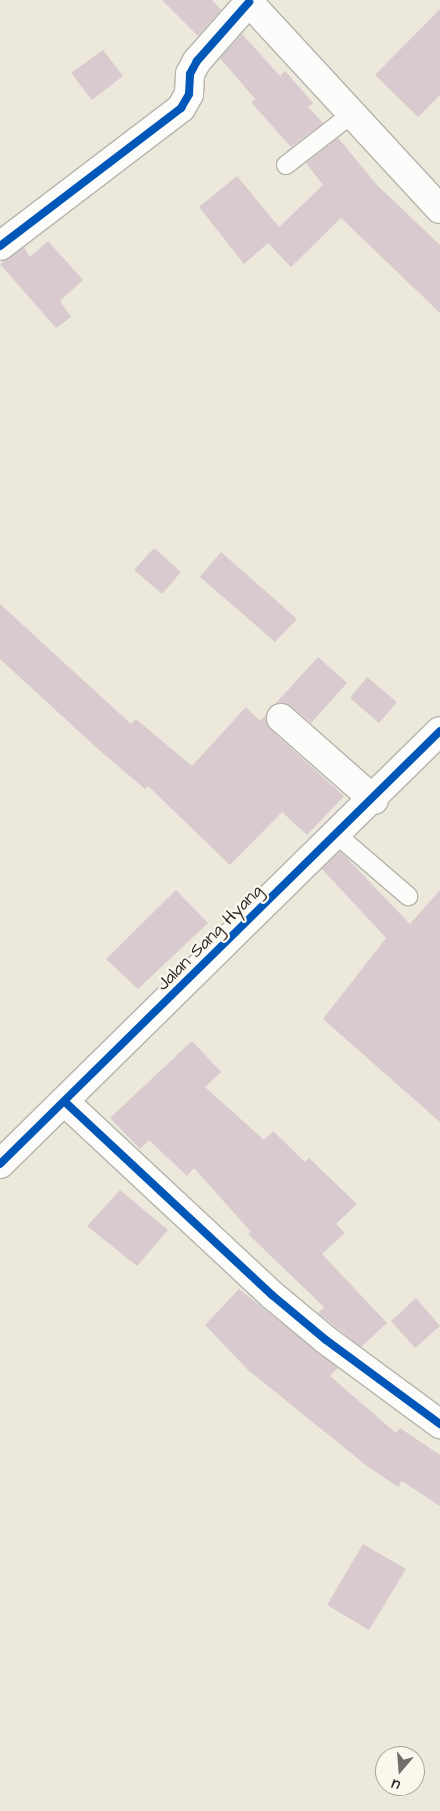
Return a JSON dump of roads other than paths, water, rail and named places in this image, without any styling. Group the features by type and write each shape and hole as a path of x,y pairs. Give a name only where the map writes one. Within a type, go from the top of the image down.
{"street":[{"path":"0,246 181,108 189,94 190,74 197,61 248,1 440,209"},
{"path":"282,718 374,800"},
{"name":"Jalan Sang Hyang","path":"0,1164 374,800 440,731"},
{"path":"65,1102 272,1295 326,1340 440,1424"}],"lane":[{"path":"286,165 352,114"},
{"path":"337,835 408,896"}]}
